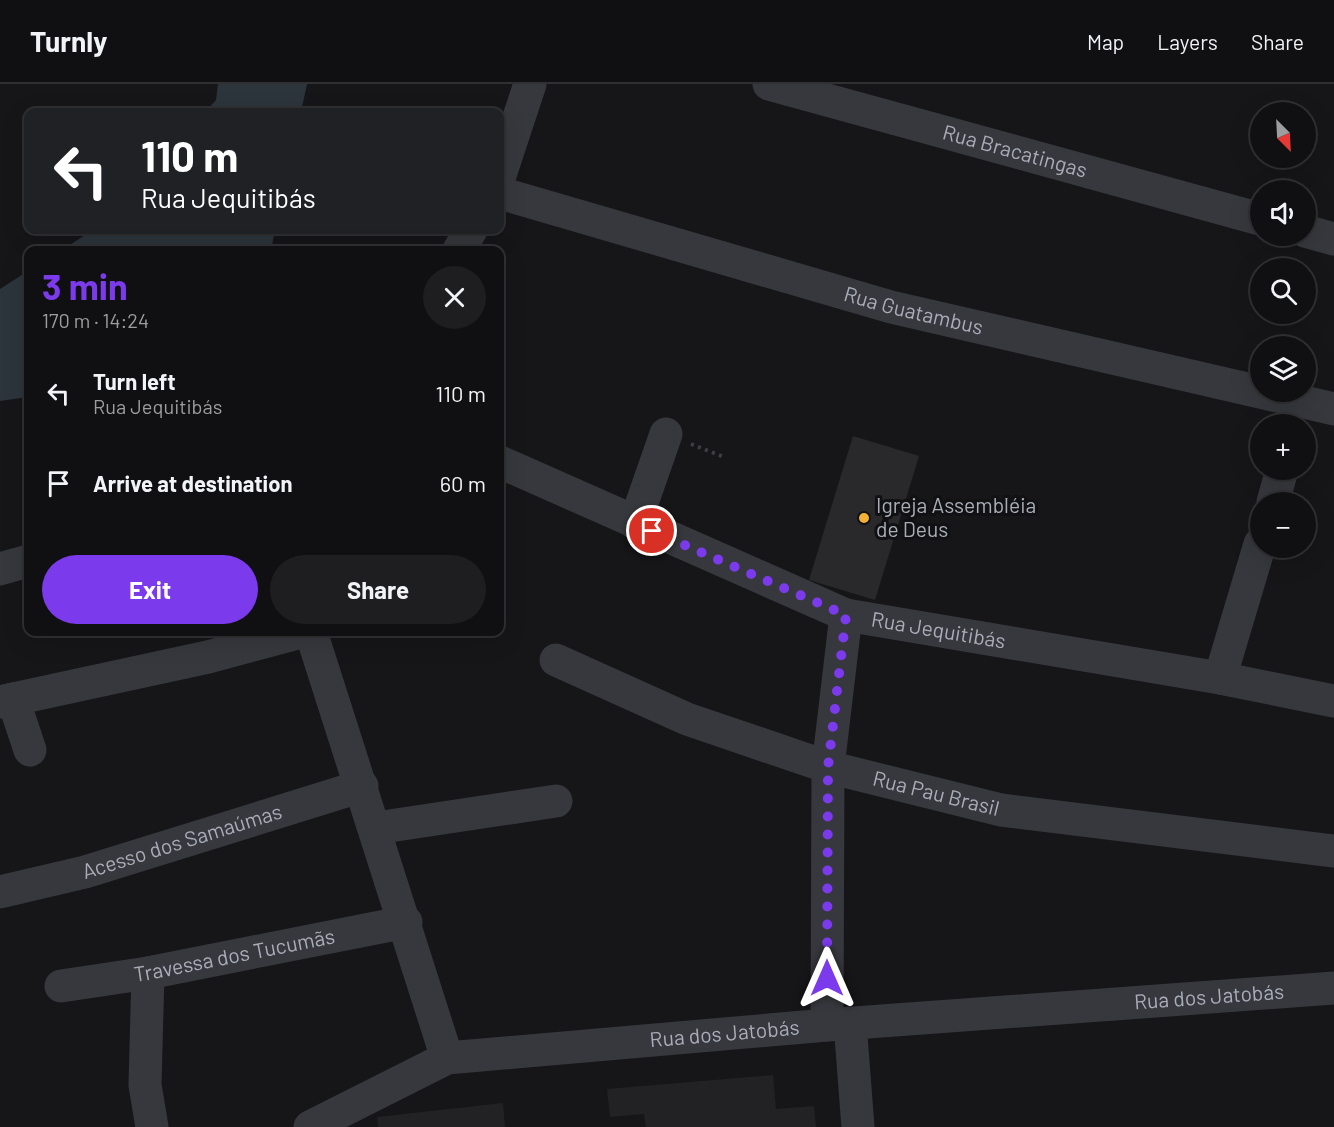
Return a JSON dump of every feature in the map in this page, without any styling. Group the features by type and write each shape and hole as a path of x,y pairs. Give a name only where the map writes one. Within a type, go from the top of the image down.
{"street":[{"path":"504,163 530,84"},
{"name":"Rua Bracatingas","path":"769,84 1250,216"},
{"name":"Rua Guatambus","path":"504,194 891,306 1299,414 1334,409"},
{"path":"1316,234 1334,239"},
{"path":"634,523 666,434"},
{"name":"Rua Jequitibás","path":"504,464 846,615 1220,678 1334,701"},
{"path":"1220,678 1256,558"},
{"path":"0,569 24,562"},
{"path":"846,615 828,767 838,1024 858,1127"},
{"path":"30,750 6,700 208,657 286,636"},
{"path":"312,636 406,922 447,1058"},
{"name":"Rua Pau Brasil","path":"556,660 687,719 828,767 1001,810 1334,851"},
{"name":"Acesso dos Samaúmas","path":"0,892 85,872 362,786"},
{"path":"376,828 556,801"},
{"name":"Travessa dos Tucumãs","path":"61,986 148,974 406,922"},
{"path":"148,974 146,1084 152,1127"},
{"name":"Rua dos Jatobás","path":"310,1127 342,1118 447,1058 838,1024 1334,988"}],"path":[{"path":"666,434 724,458"}],"shaded area":[{"path":"218,84 307,84 302,108 209,108 216,100"},
{"path":"87,234 274,234 272,246 68,246"},
{"path":"24,274 24,398 0,401 0,289"},
{"path":"773,1075 776,1109 814,1106 816,1127 646,1127 644,1114 610,1117 607,1089"},
{"path":"503,1103 505,1127 378,1127 377,1117"}],"building":[{"name":"Igreja Assembléia de Deus","path":"853,436 919,456 875,600 809,580"}],"place":[{"name":"Igreja Assembléia de Deus","path":"864,518"}],"route":[{"path":"652,531 846,615 828,767 827,978"}]}
